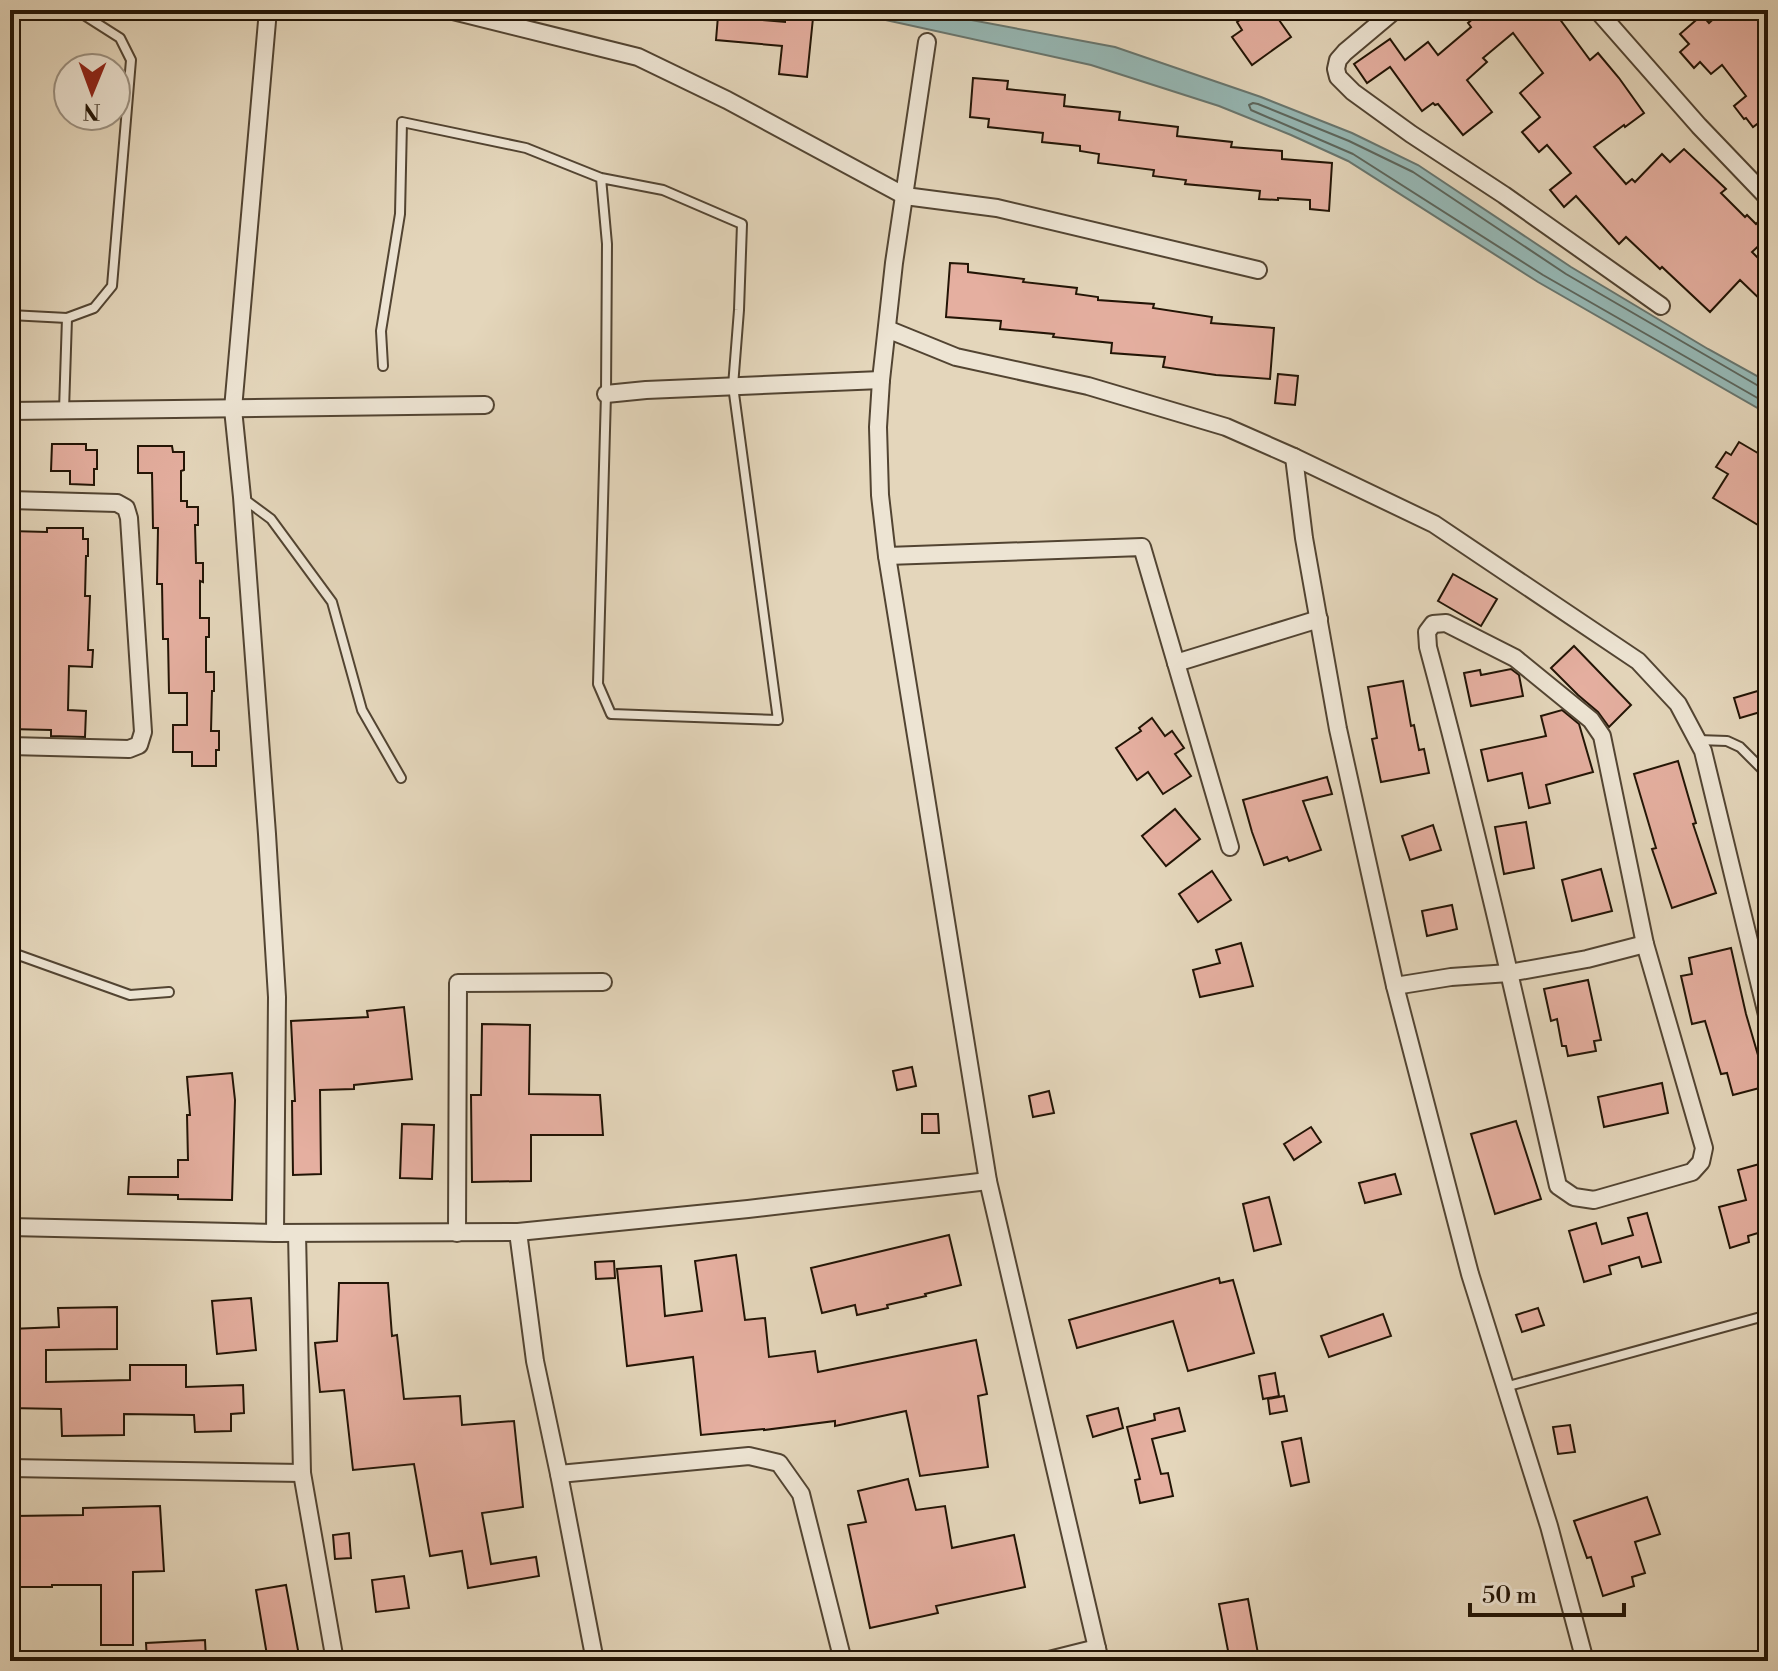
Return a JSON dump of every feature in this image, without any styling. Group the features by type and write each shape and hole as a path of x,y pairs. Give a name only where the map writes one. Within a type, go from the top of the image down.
{"street":[{"path":"268,10 233,409 242,497 277,997 275,1233"},
{"path":"449,10 638,57 727,100 905,196 997,208 1258,270"},
{"path":"1054,10 1076,10"},
{"path":"1395,10 1338,60 1338,77 1353,92 1411,134 1504,195 1661,306"},
{"path":"1597,10 1699,126 1768,198"},
{"path":"927,42 894,263 881,380 878,427 880,495 887,556 988,1181 1098,1654 1045,1661"},
{"path":"887,329 956,357 1088,386 1226,427 1294,457 1434,524 1638,661 1678,704 1703,751 1768,1019"},
{"path":"606,394 881,380"},
{"path":"10,411 485,405"},
{"path":"1294,457 1304,538 1338,729 1395,986 1470,1274 1549,1526 1585,1661"},
{"path":"10,500 117,503 126,508 143,732 139,745 129,749 10,746"},
{"path":"887,556 1142,547 1230,847"},
{"path":"1176,663 1319,619"},
{"path":"1446,623 1515,658 1591,720 1602,736 1645,944 1704,1148 1701,1162 1692,1172 1594,1200 1574,1197 1558,1186 1509,973 1428,647 1427,632 1433,624 1446,623"},
{"path":"1395,986 1451,977 1509,973 1587,959 1645,944"},
{"path":"457,1233 458,983 603,982"},
{"path":"10,1227 275,1233 518,1232 988,1181"},
{"path":"518,1232 535,1361 595,1661"},
{"path":"297,1233 302,1473 335,1661"},
{"path":"559,1474 749,1456 779,1463 801,1494 843,1661"},
{"path":"10,1468 302,1473"}],"lane":[{"path":"10,315 67,318 94,308 112,286 131,60 120,38 76,10"},
{"path":"383,366 381,331 400,214 402,122 526,148 601,178 663,190 742,224 733,386 778,720 611,714 598,684 607,244 601,178"},
{"path":"64,411 67,318"},
{"path":"242,497 271,519 332,602 362,710 401,778"},
{"path":"1698,740 1727,741 1740,747 1768,775"},
{"path":"10,952 130,995 169,992"},
{"path":"1505,1387 1768,1315"}],"water":[{"path":"840,10 926,10 1115,47 1261,97 1352,133 1418,165 1571,267 1768,382 1768,414 1538,282 1348,161 1291,135 1219,106 1091,65"}],"building":[{"path":"1254,10 1261,17 1272,10 1291,37 1252,65 1232,37 1242,30 1237,22"},
{"path":"1483,10 1553,10 1590,60 1598,53 1619,78 1644,113 1594,147 1626,184 1632,179 1635,182 1662,154 1670,162 1684,149 1726,189 1721,193 1745,217 1747,215 1756,224 1760,220 1768,228 1768,237 1752,252 1768,268 1768,307 1740,280 1710,312 1626,237 1619,244 1576,196 1564,207 1550,190 1571,173 1547,145 1539,152 1522,132 1540,117 1520,93 1543,73 1513,33 1483,58 1487,62 1467,80 1492,112 1463,135 1438,104 1433,103 1422,111 1390,67 1367,83 1354,64 1390,39 1405,60 1428,42 1438,55 1471,27 1468,23"},
{"path":"1723,10 1768,10 1768,116 1753,127 1734,106 1746,96 1722,65 1711,74 1700,62 1694,68 1680,52 1689,44 1680,34 1702,15 1709,23"},
{"path":"785,15 813,18 807,77 779,74 782,46 716,40 718,16 785,22"},
{"path":"973,78 1008,81 1007,89 1065,95 1064,106 1120,112 1119,120 1178,127 1177,136 1232,142 1231,147 1282,151 1282,159 1332,163 1329,211 1310,209 1310,200 1259,199 1260,191 1185,184 1186,180 1153,176 1154,170 1098,163 1099,154 1080,151 1080,146 1042,142 1043,133 988,127 989,119 970,117"},
{"path":"950,263 968,264 968,272 1077,288 1076,294 1098,297 1098,300 1154,304 1153,308 1212,317 1211,323 1274,328 1270,379 1163,367 1165,357 1111,353 1112,343 1000,329 1001,321 946,317"},
{"path":"1278,374 1298,376 1295,405 1275,403"},
{"path":"1739,442 1768,459 1768,531 1713,498 1728,474 1716,467 1726,452 1731,455"},
{"path":"52,444 86,444 86,450 97,450 94,485 70,484 70,471 51,471"},
{"path":"138,446 172,446 173,452 184,452 181,501 187,501 187,507 198,507 196,563 203,563 200,618 209,618 206,672 214,672 211,731 219,731 216,766 192,766 192,752 173,752 173,725 187,725 187,693 169,693 168,639 163,639 162,584 157,584 158,528 153,528 152,473 138,473"},
{"path":"47,528 83,528 83,539 88,539 85,596 90,596 88,650 93,650 92,667 69,666 68,710 86,711 85,737 51,736 51,730 10,729 10,531 47,532"},
{"path":"1453,574 1497,599 1481,626 1438,601"},
{"path":"1574,646 1631,705 1609,727 1598,712 1551,668"},
{"path":"1511,669 1519,675 1523,696 1471,706 1464,673 1480,670 1481,675"},
{"path":"1403,681 1411,726 1414,725 1419,750 1424,749 1429,773 1381,782 1372,739 1377,738 1368,687"},
{"path":"1761,690 1767,710 1740,718 1734,698"},
{"path":"1562,710 1579,724 1593,772 1546,785 1550,803 1529,808 1522,773 1488,781 1481,750 1546,736 1541,716"},
{"path":"1152,718 1165,736 1172,731 1184,748 1175,754 1191,776 1163,794 1148,772 1137,780 1116,748 1141,731 1139,728"},
{"path":"1678,761 1696,823 1693,824 1716,893 1672,908 1652,849 1656,848 1634,774"},
{"path":"1327,777 1332,794 1303,801 1321,850 1289,861 1287,857 1264,865 1243,800"},
{"path":"1175,809 1200,839 1166,866 1142,836"},
{"path":"1526,822 1534,868 1504,874 1495,827"},
{"path":"1433,825 1441,850 1410,860 1402,836"},
{"path":"1601,869 1612,911 1572,921 1562,880"},
{"path":"1212,871 1231,900 1198,922 1179,894"},
{"path":"1452,905 1457,929 1427,936 1422,911"},
{"path":"1241,943 1253,986 1200,997 1193,970 1220,963 1216,950"},
{"path":"1731,948 1767,1086 1733,1095 1727,1073 1721,1074 1705,1021 1692,1024 1681,976 1692,974 1689,958"},
{"path":"1588,980 1601,1040 1594,1041 1596,1051 1568,1056 1566,1046 1562,1046 1557,1019 1551,1021 1544,989"},
{"path":"404,1007 412,1079 354,1085 354,1089 320,1090 321,1174 293,1175 292,1101 295,1101 291,1021 368,1017 367,1011"},
{"path":"482,1024 530,1025 529,1094 600,1095 603,1135 531,1135 531,1181 472,1182 471,1095 481,1095"},
{"path":"912,1067 916,1086 897,1090 893,1071"},
{"path":"232,1073 235,1100 232,1200 128,1194 129,1177 178,1177 178,1160 188,1160 187,1115 190,1115 187,1077"},
{"path":"1662,1083 1668,1113 1604,1127 1598,1097"},
{"path":"1049,1091 1054,1113 1033,1117 1029,1096"},
{"path":"922,1114 938,1114 939,1133 922,1133"},
{"path":"1516,1121 1541,1199 1495,1214 1471,1134"},
{"path":"402,1124 434,1125 432,1179 400,1178"},
{"path":"1311,1127 1321,1142 1294,1160 1284,1144"},
{"path":"1763,1163 1768,1173 1768,1230 1748,1236 1749,1242 1730,1248 1719,1207 1746,1200 1738,1170"},
{"path":"1395,1174 1401,1194 1365,1203 1359,1183"},
{"path":"1269,1197 1281,1244 1254,1251 1243,1204"},
{"path":"1647,1213 1661,1262 1642,1267 1639,1257 1609,1266 1611,1274 1584,1282 1569,1231 1596,1223 1602,1244 1633,1235 1628,1218"},
{"path":"949,1235 961,1285 857,1315 855,1305 822,1313 811,1268"},
{"path":"736,1255 745,1320 765,1318 769,1357 815,1351 818,1372 976,1340 987,1394 978,1396 988,1467 920,1476 906,1411 835,1426 835,1421 701,1435 693,1357 627,1366 617,1269 661,1266 665,1316 702,1311 695,1261"},
{"path":"614,1261 615,1278 596,1279 595,1262"},
{"path":"1219,1278 1220,1283 1233,1280 1254,1353 1188,1371 1173,1321 1077,1348 1069,1320"},
{"path":"339,1283 388,1283 392,1336 397,1335 404,1399 460,1396 462,1425 514,1421 523,1507 482,1513 491,1564 536,1557 539,1576 468,1588 462,1551 430,1556 414,1464 353,1470 344,1390 320,1392 315,1343 337,1341"},
{"path":"251,1298 256,1350 217,1354 212,1301"},
{"path":"117,1307 117,1349 46,1350 46,1382 130,1380 130,1365 186,1365 186,1387 243,1385 244,1413 231,1414 231,1431 195,1432 194,1415 124,1414 124,1435 62,1436 61,1409 10,1408 10,1329 59,1327 58,1308"},
{"path":"1538,1308 1544,1325 1522,1332 1516,1315"},
{"path":"1383,1314 1391,1336 1329,1357 1321,1336"},
{"path":"1275,1373 1279,1396 1263,1399 1259,1376"},
{"path":"1284,1396 1287,1411 1270,1414 1268,1399"},
{"path":"1118,1408 1123,1428 1093,1437 1087,1416"},
{"path":"1179,1408 1185,1431 1152,1439 1161,1474 1168,1473 1173,1496 1140,1503 1135,1480 1140,1479 1127,1427 1155,1420 1154,1414"},
{"path":"1570,1425 1575,1452 1558,1454 1553,1427"},
{"path":"1301,1438 1309,1482 1291,1486 1282,1442"},
{"path":"908,1479 916,1510 945,1506 952,1548 1014,1535 1025,1587 936,1606 938,1613 870,1628 848,1525 866,1522 858,1491"},
{"path":"1647,1497 1660,1534 1635,1542 1645,1573 1632,1577 1634,1586 1603,1596 1591,1557 1587,1558 1574,1521"},
{"path":"160,1506 164,1571 133,1572 133,1645 101,1645 101,1585 16,1587 14,1516 83,1515 83,1508"},
{"path":"349,1533 351,1558 335,1559 333,1535"},
{"path":"404,1576 409,1608 376,1612 372,1580"},
{"path":"286,1585 300,1661 268,1661 256,1590"},
{"path":"1248,1599 1259,1659 1230,1661 1219,1604"},
{"path":"205,1640 206,1661 147,1661 146,1643"}]}
